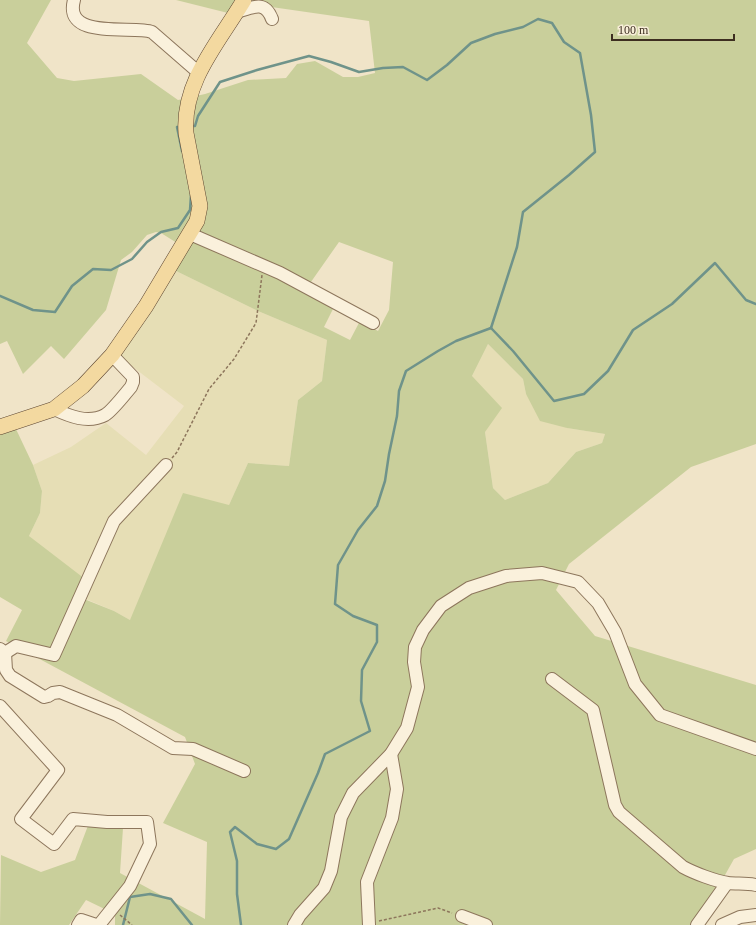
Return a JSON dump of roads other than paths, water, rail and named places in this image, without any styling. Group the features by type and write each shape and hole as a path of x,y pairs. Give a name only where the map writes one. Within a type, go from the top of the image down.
{"main road":[{"path":"0,427 54,409 83,386 112,355 146,306 190,234 197,221 200,206 186,128 189,96 198,72 240,6"}],"street":[{"path":"74,0 73,12 81,23 91,27 109,30 146,30 152,32 198,72"},
{"path":"240,6 263,6 269,10 272,19"},
{"path":"190,234 280,273 373,323"},
{"path":"54,409 70,416 85,419 97,418 106,414 131,387 133,382 133,377 112,355"},
{"path":"166,465 114,521 54,655 16,646 2,658 6,670 10,676 44,697 60,692 117,716 173,748 193,749 244,771"},
{"path":"294,925 324,888 331,871 341,817 353,793 391,754 407,728 418,687 414,662 415,647 423,630 441,606 469,588 506,576 542,573 578,582 598,603 615,632 635,684 660,715 756,748"},
{"path":"552,679 593,710 615,805 619,812 683,867 690,871 727,882 756,885"},
{"path":"0,706 58,770 21,819 54,844 73,819 107,822 148,822 150,844 130,886 99,925"},
{"path":"369,924 367,882 392,818 397,789 391,754"},
{"path":"697,925 727,882"},
{"path":"722,925 740,917 756,915"},
{"path":"462,916 486,925"},
{"path":"78,925 81,920 96,925"}],"waterway":[{"path":"191,126 195,126 198,116 220,82 257,70 309,56 359,72 383,68 403,67 427,80 447,65 471,43 495,34 523,27 538,19 552,23 564,42 580,53 591,115 595,152 523,212 517,247 491,328"},
{"path":"180,127 177,127 182,151"},
{"path":"0,296 33,310 55,312 72,286 93,269 111,270 132,259 147,242 161,232 178,228 190,210 191,195"},
{"path":"491,328 513,351 554,401 584,394 608,371 633,330 672,304 715,263 746,300 756,304"},
{"path":"241,925 237,894 237,861 230,832 235,827 257,844 276,849 289,839 325,754 370,731 361,701 362,670 377,642 377,625 353,616 335,604 338,565 358,530 377,506 385,481 397,416 399,391 406,371 456,341 491,328"},
{"path":"123,925 130,897 150,894 171,899 192,925"}]}
